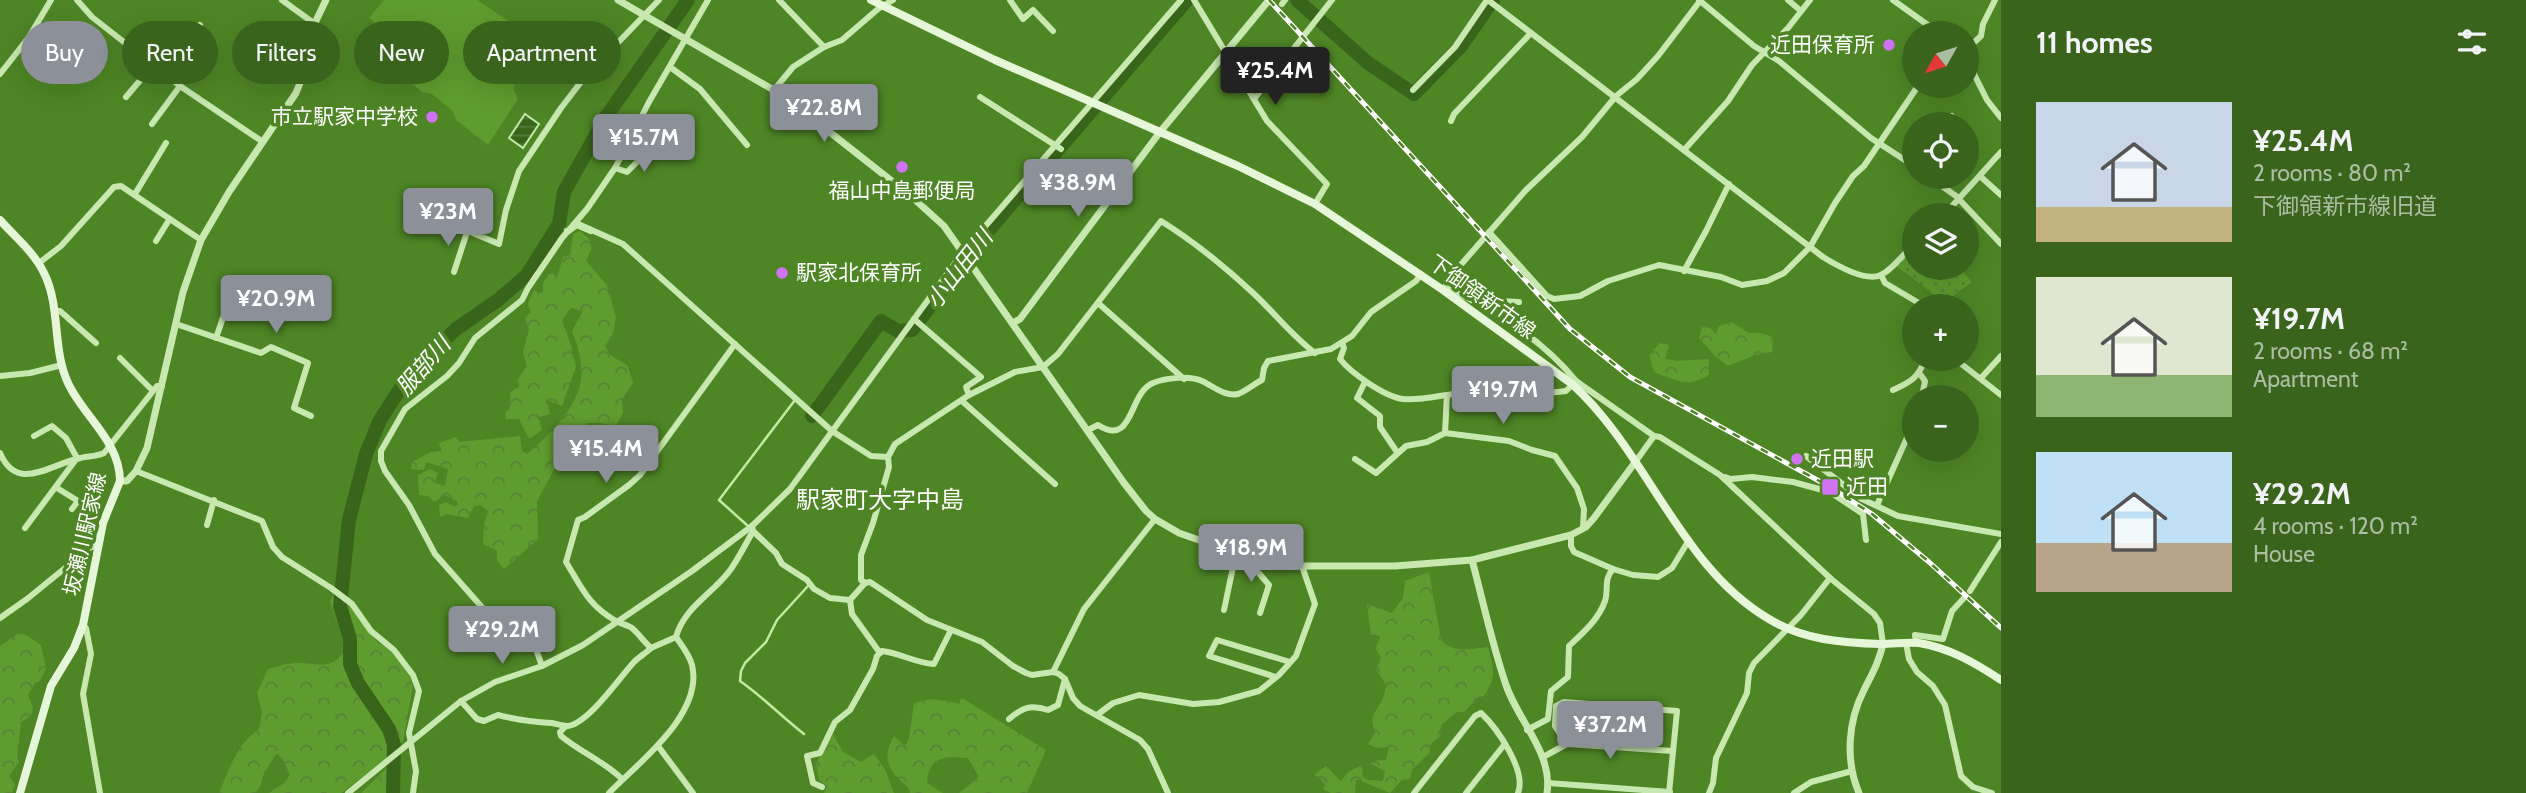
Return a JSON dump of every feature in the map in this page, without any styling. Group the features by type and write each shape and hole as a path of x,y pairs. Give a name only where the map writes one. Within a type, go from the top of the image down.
{"main road":[{"name":"下御領新市線","path":"871,0 995,60 1315,204 1443,290 1574,383 1636,461 1720,581 1740,601 1771,621 1810,638 1883,644 1916,643 1958,654 1999,677"},
{"name":"坂瀬川駅家線","path":"0,220 38,263 48,282 62,365 68,384 110,445 117,461 120,481 97,546 83,625 74,648 51,686 20,793"}],"street":[{"path":"0,74 29,37 51,0"},
{"path":"77,0 92,17 122,40"},
{"path":"282,0 311,21"},
{"path":"316,21 326,0"},
{"path":"618,0 774,90 912,197 944,226 1124,483 1156,519 1179,533 1236,553 1302,566 1395,566 1472,560 1571,535 1583,528 1594,518 1654,436"},
{"path":"435,210 467,232 499,244 519,171 584,78 646,17 659,0"},
{"path":"542,666 533,638 511,623 488,614 435,554 409,505 381,461 382,451 405,410 447,376 475,338 522,300 562,238 576,223 615,168 708,0"},
{"path":"779,0 824,47"},
{"path":"774,90 793,67 824,47 842,40 893,0"},
{"path":"1010,0 1023,19 1033,10 1053,31"},
{"path":"348,793 461,701 495,682 542,666 583,645 753,529 790,489 963,252 1059,147 1181,0"},
{"path":"1194,0 1267,121 1327,184 1315,204"},
{"path":"1013,323 1020,319 1160,132 1269,0"},
{"path":"1254,99 1332,0"},
{"path":"1413,90 1455,47 1488,0 1840,268 1870,277 1881,275 1902,255"},
{"path":"1443,290 1458,268 1526,190 1658,56 1700,0 1754,46 1779,61 1879,142 1902,156"},
{"path":"1788,0 1801,11"},
{"path":"1685,149 1728,101 1752,65 1810,0"},
{"path":"1893,0 1922,21"},
{"path":"1979,38 1995,0"},
{"path":"1451,121 1454,114 1531,33"},
{"path":"670,67 700,89 747,145"},
{"path":"125,97 136,84"},
{"path":"120,481 127,481 136,471 147,448 190,269 201,240 296,93 298,84"},
{"path":"1979,84 2001,118"},
{"path":"152,124 180,86 263,142"},
{"path":"979,97 1059,147"},
{"path":"1489,232 1547,296 1554,299 1580,296 1608,281 1659,265 1721,277 1742,285 1752,285 1784,273 1811,247 1835,203 1853,176 1864,166 1910,98"},
{"path":"615,168 627,172 657,142 668,137"},
{"path":"135,194 166,143"},
{"path":"1957,203 2001,152"},
{"path":"1981,177 2001,195"},
{"path":"1684,271 1729,184"},
{"path":"38,263 61,246 114,187 121,186 201,240"},
{"path":"1945,189 1960,200 2001,244"},
{"path":"156,241 169,220"},
{"path":"865,583 861,580 862,555 889,467 888,457 895,444 969,395 1015,372 1044,368 1058,354 1161,221 1206,252 1254,293 1293,335 1315,353"},
{"path":"576,223 623,244 832,431 871,456 888,457"},
{"path":"454,272 467,232"},
{"path":"1088,430 1098,425 1109,432 1118,431 1124,425 1142,390 1161,380 1199,379 1229,394 1238,393 1262,380 1268,361 1315,353 1342,343 1352,336 1371,312 1421,275"},
{"path":"1881,275 1885,283 1904,294"},
{"path":"1443,290 1450,289 1493,310 1563,366 1574,383 1654,436 1660,437 1720,475 1830,578 1874,614 1880,623 1883,644 1879,664 1863,692 1852,721 1849,747 1852,771 1859,793"},
{"path":"1493,310 1500,301 1520,302"},
{"path":"1098,303 1184,379"},
{"path":"216,338 226,309"},
{"path":"54,311 60,311 96,343"},
{"path":"914,319 981,377 966,387 969,395"},
{"path":"176,324 261,353 271,347 308,363 294,408 311,416"},
{"path":"1342,343 1344,348 1339,359 1365,382 1402,399 1461,393 1543,395 1566,391 1574,383"},
{"path":"651,648 640,640 632,628 616,621 592,603 582,592 566,562 578,520 586,517 640,475 735,344"},
{"path":"1981,378 2001,356"},
{"path":"120,358 153,391"},
{"path":"0,376 30,373 62,365"},
{"path":"1893,390 1911,382 1921,371"},
{"path":"1971,371 2001,395"},
{"path":"1920,374 1925,385"},
{"path":"1365,382 1357,398 1380,416 1380,427 1397,452"},
{"path":"0,453 11,469 23,475 44,472 78,458 97,456 104,453 157,386 162,386"},
{"path":"1445,433 1447,396"},
{"path":"962,401 1055,484"},
{"path":"34,436 52,426 66,438 78,458"},
{"path":"1354,459 1376,473 1406,446 1427,442 1445,433 1509,441 1555,456 1577,488 1584,509 1583,528"},
{"path":"1877,505 1902,449"},
{"path":"1806,456 1862,499 1898,516 2001,534"},
{"path":"25,528 78,458"},
{"path":"136,471 262,521 273,547 282,557 352,604 371,631 394,650 413,675 419,691 409,733 416,771 413,793"},
{"path":"1720,475 1731,479 1752,477 1793,482 1830,492 1863,514 1866,540"},
{"path":"1830,492 1844,485"},
{"path":"57,488 78,501 72,509"},
{"path":"207,525 214,500"},
{"path":"1053,672 1084,609 1156,519"},
{"path":"753,529 776,553 782,564 807,580 814,589 830,598 850,600"},
{"path":"609,793 658,746 681,716 694,680 692,665 676,637 678,627 689,612 730,571 753,529"},
{"path":"1571,535 1574,552 1633,575 1658,577 1672,568 1689,540"},
{"path":"1970,591 2001,542"},
{"path":"0,618 92,547 97,546"},
{"path":"1224,610 1236,553"},
{"path":"1256,558 1257,571 1269,585 1260,613"},
{"path":"1472,560 1505,682 1514,706 1543,757 1547,793"},
{"path":"1097,715 1112,703 1139,695 1193,704 1219,702 1259,691 1296,656 1315,604 1302,566"},
{"path":"1527,730 1548,719 1550,691 1568,677 1569,646 1597,617 1605,601 1605,582 1613,569"},
{"path":"1709,793 1716,758 1747,693 1749,673 1830,578"},
{"path":"880,653 852,614 850,600 865,583 870,582 927,620 982,642 1026,673 1032,675 1053,672 1065,679 1073,698 1080,706 1140,740 1148,749 1168,793"},
{"path":"1916,643 1915,635 1943,639 1952,611 1964,598"},
{"path":"83,625 91,654 83,694 100,793"},
{"path":"880,653 889,652 922,664 934,664 951,630"},
{"path":"461,701 477,719 484,721 498,715 533,724 573,724 616,686 634,662 651,648 676,637"},
{"path":"1276,677 1209,656 1217,640 1290,662"},
{"path":"1906,643 1909,659 1917,672 1933,686 1945,705 1961,776 1973,788 1992,793"},
{"path":"822,787 813,783 807,756 820,753 835,722 850,710 880,653"},
{"path":"1009,719 1022,708 1034,705 1048,710 1058,705 1065,679"},
{"path":"1548,783 1670,793 1677,711 1564,702 1556,706 1555,726 1567,744"},
{"path":"1414,793 1475,716 1481,713 1517,765 1521,781 1518,793"},
{"path":"566,726 560,732 561,736 572,746 611,768 622,779"},
{"path":"1543,757 1567,744 1673,751"},
{"path":"1466,793 1504,745"},
{"path":"658,746 693,793"},
{"path":"1794,793 1811,782 1852,771"}],"green space":[{"path":"384,0 477,0 509,21 463,21 463,84 515,84 513,88 518,99 488,145 456,120 452,110 432,94 422,92 413,84 449,84 449,21 373,21 369,18"},
{"path":"580,231 589,239 592,247 586,261 607,285 616,317 613,333 605,346 610,355 628,366 633,383 622,399 623,413 616,426 587,423 573,443 563,447 561,457 537,501 538,539 504,569 497,561 497,551 483,544 488,511 481,505 474,506 468,518 447,514 440,517 439,505 446,502 456,507 458,502 445,495 434,502 428,496 419,495 418,475 430,469 438,473 435,483 445,486 448,469 426,462 424,470 411,469 412,462 431,452 442,451 439,443 456,437 459,442 520,436 522,451 527,454 568,411 581,380 580,355 572,331 583,311 571,308 562,320 576,367 562,406 547,400 550,414 539,417 542,430 529,439 519,419 506,419 505,413 510,408 510,392 519,387 518,379 527,366 523,352 529,330 525,318 531,312 528,304 534,290 543,292 543,283 549,273 558,275 563,257 570,255 573,234"},
{"path":"1902,258 1902,270 1895,265"},
{"path":"1915,280 1972,282 1955,294 1933,294"},
{"path":"1732,322 1749,333 1773,337 1772,352 1755,355 1728,366 1699,338 1702,327 1710,328 1716,334 1719,326"},
{"path":"1660,343 1669,345 1665,359 1709,359 1709,375 1688,382 1654,372 1649,355"},
{"path":"1429,572 1441,640 1457,649 1488,647 1493,668 1491,683 1484,696 1441,725 1440,736 1431,744 1430,752 1412,770 1410,779 1402,780 1390,793 1356,779 1355,793 1331,793 1323,789 1325,785 1314,775 1326,766 1341,781 1348,772 1360,766 1363,769 1362,776 1368,780 1383,781 1385,771 1371,764 1372,761 1386,760 1389,747 1377,748 1368,744 1375,733 1373,717 1386,685 1376,669 1381,658 1376,649 1380,636 1371,635 1367,604 1392,613 1403,598 1405,581"},
{"path":"333,596 351,608 378,643 389,648 408,671 413,686 403,741 385,760 341,793 269,793 284,783 290,775 277,753 255,793 219,793 239,750 259,729 262,712 257,693 268,669 293,663 329,664 346,649 330,601"},
{"path":"17,634 26,635 41,645 46,668 40,681 35,683 28,695 33,708 31,716 21,722 17,757 19,762 9,776 15,784 12,793 0,793 0,646"},
{"path":"962,698 1046,750 1027,793 959,793 979,777 968,758 945,758 931,767 927,783 943,793 910,793 908,787 891,770 887,758 890,744 894,736 905,746 909,738 914,703 931,699 958,703"},
{"path":"833,734 843,752 861,762 874,754 885,769 894,793 824,793 827,786 819,780 816,763"},
{"path":"389,766 389,793 361,793"}],"shaded area":[{"path":"525,114 539,124 523,148 509,138"}],"waterway":[{"name":"服部川","path":"393,793 394,745 389,729 358,683 350,664 350,639 340,606 349,520 366,454 380,420 411,372 456,329 498,300 527,275 559,224 564,192 606,117 688,0"},
{"name":"小山田川","path":"812,416 881,321 898,331 912,330 976,245 1187,0"},
{"name":"小山田川","path":"1297,0 1368,63 1414,94 1461,46 1493,0"},
{"path":"559,224 569,233 577,227 591,233"},
{"path":"748,526 719,500 795,400"},
{"path":"804,734 740,681 745,663 766,642 777,620 808,586"}],"railway":[{"path":"1269,0 1570,329 1630,377 1830,487 1872,514 2001,628"}],"place":[{"name":"近田保育所","path":"1889,45"},
{"name":"市立駅家中学校","path":"432,117"},
{"name":"福山中島郵便局","path":"902,167"},
{"name":"駅家北保育所","path":"782,273"},
{"name":"近田駅","path":"1797,459"},
{"name":"近田","path":"1830,487"}],"district":[{"name":"駅家町大字中島","path":"880,500"}]}
